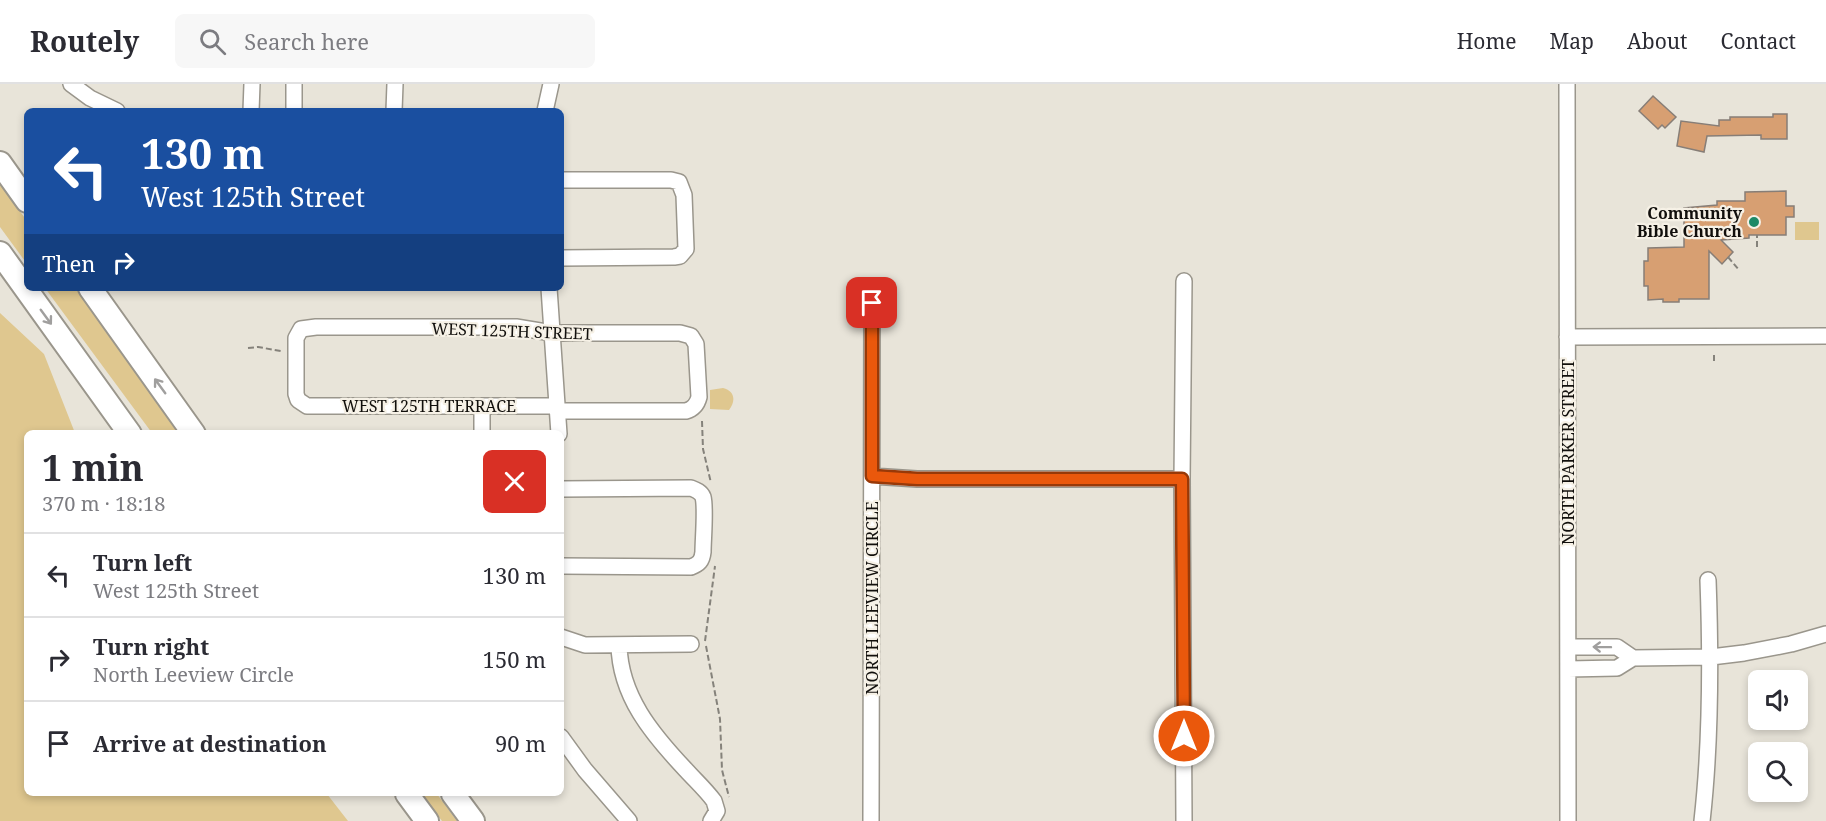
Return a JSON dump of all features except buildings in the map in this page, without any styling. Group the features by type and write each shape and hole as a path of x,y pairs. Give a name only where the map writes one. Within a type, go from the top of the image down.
{"highway":[{"path":"0,163 24,197"},
{"path":"0,253 24,286"},
{"path":"27,291 127,430"},
{"path":"92,291 191,430"},
{"path":"408,796 427,821"},
{"path":"454,796 472,821"}],"street":[{"path":"71,84 90,98 111,108"},
{"path":"251,108 252,84"},
{"path":"294,84 294,108"},
{"path":"394,108 395,84"},
{"path":"546,108 551,84"},
{"name":"NORTH PARKER STREET","path":"1567,84 1568,821"},
{"path":"564,180 671,180 679,182 683,190 686,249 680,256 564,258"},
{"path":"1184,281 1182,479 1184,821"},
{"path":"549,291 559,430"},
{"name":"NORTH LEEVIEW CIRCLE","path":"871,821 872,303"},
{"name":"WEST 125TH STREET","path":"302,404 298,400 296,386 296,338 302,329 316,327 516,327 552,333 687,334 695,340 697,346 699,397 694,406"},
{"path":"1567,337 1826,336"},
{"name":"WEST 125TH TERRACE","path":"302,404 307,406 482,406 686,411 694,406"},
{"path":"482,406 482,430"},
{"path":"872,476 917,479 1182,479"},
{"path":"564,489 685,488 694,489 703,496 703,552 702,559 697,565 691,567 564,566"},
{"path":"1702,821 1709,756 1711,657 1708,580"},
{"path":"1568,669 1617,668 1634,658 1711,657 1791,644 1826,634"},
{"path":"564,638 585,645 691,644"},
{"path":"619,645 619,662 622,673 636,707 654,736 714,801 717,811 711,821"},
{"path":"1568,647 1617,647 1634,658"},
{"path":"564,741 585,770 629,821"}],"path":[{"path":"1757,235 1757,247"},
{"path":"1728,257 1739,270"},
{"path":"248,348 288,351"},
{"path":"702,421 703,449 712,489"},
{"path":"715,564 705,637 720,719 722,770 730,801"}],"shaded area":[{"path":"0,184 24,217 24,260 0,227"},
{"path":"1795,222 1819,222 1819,240 1795,240"},
{"path":"47,291 78,291 179,430 150,430"},
{"path":"0,313 44,354 74,430 24,430 24,796 329,796 348,821 0,821"},
{"path":"723,388 732,394 731,407 729,410 710,409 710,390"},
{"path":"423,796 438,796 457,821 442,821"}],"place":[{"name":"Community Bible Church","path":"1754,222"}],"route":[{"path":"872,303 872,476 891,479 1182,479 1184,736"}]}
